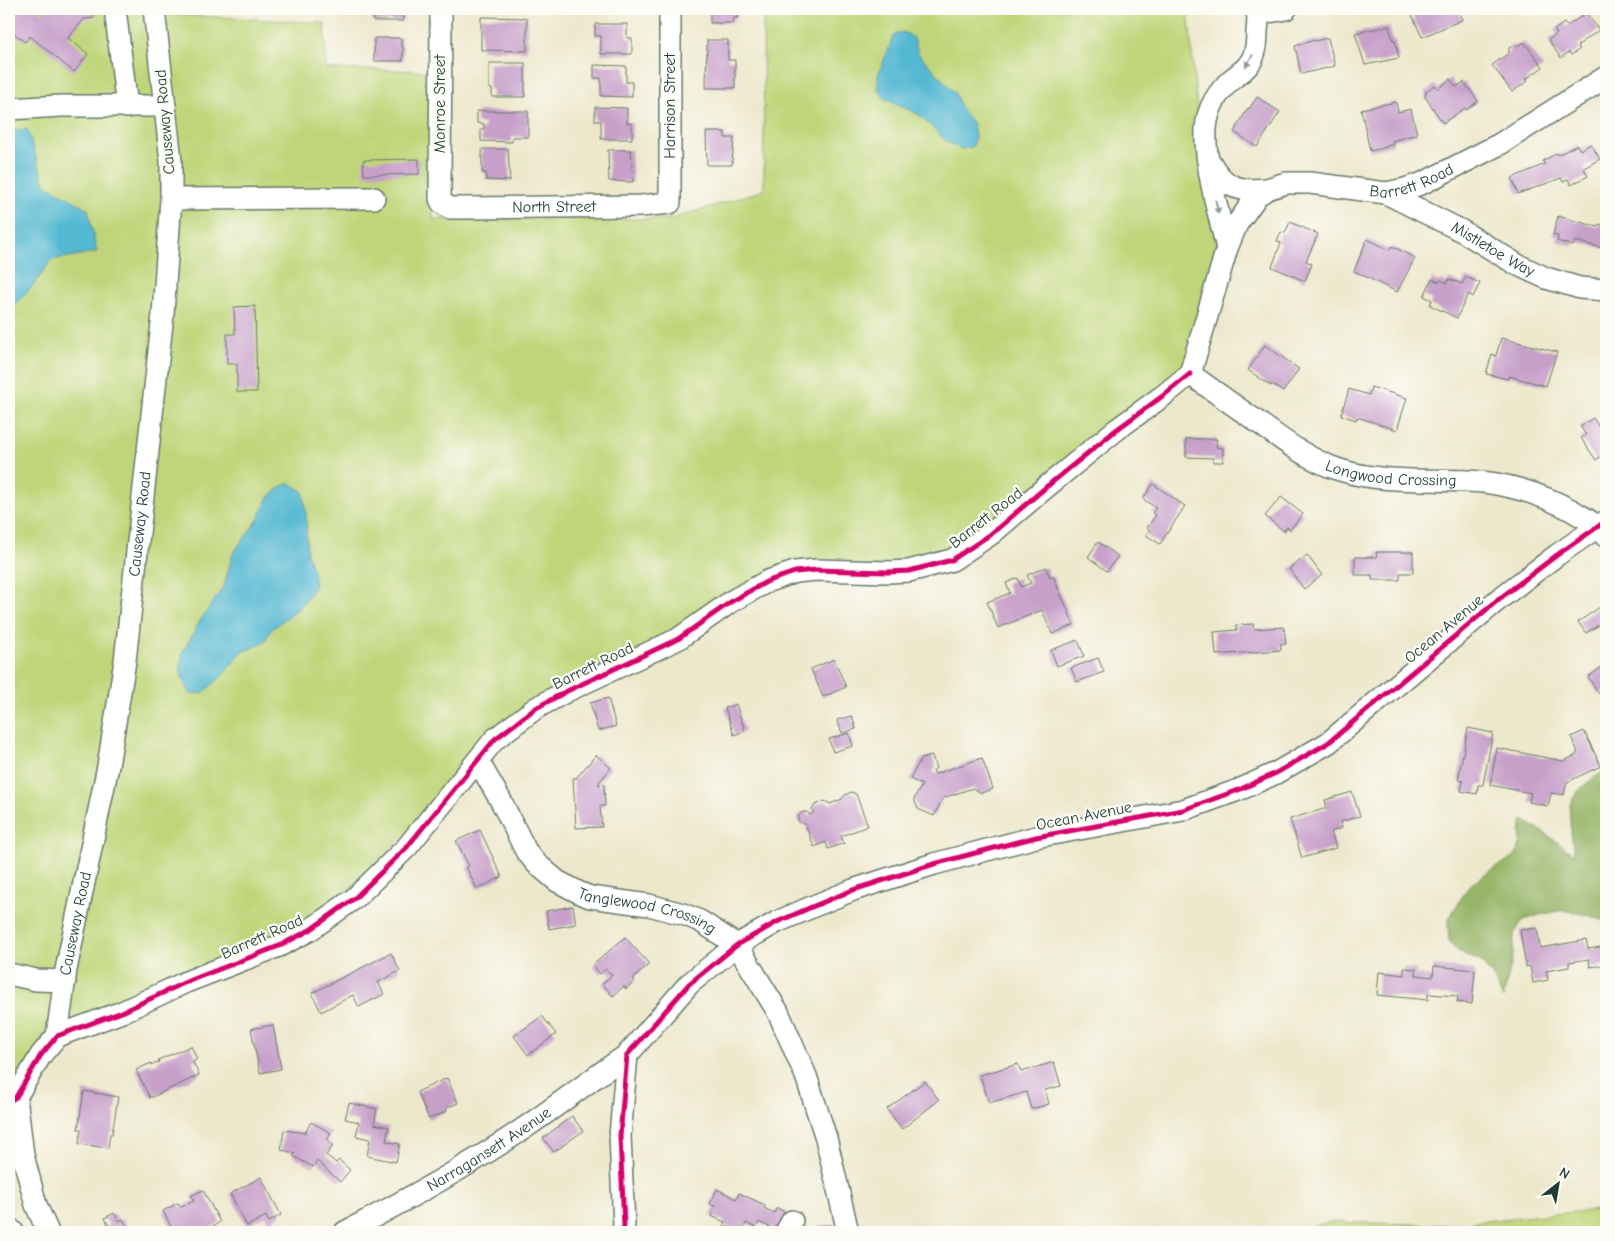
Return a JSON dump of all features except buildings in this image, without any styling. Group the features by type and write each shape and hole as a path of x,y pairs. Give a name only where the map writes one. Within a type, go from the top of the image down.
{"street":[{"path":"115,9 127,107"},
{"name":"Causeway Road","path":"58,1036 65,981 108,766 125,661 163,314 171,199 171,162 154,9"},
{"name":"Monroe Street","path":"440,200 441,9"},
{"name":"Harrison Street","path":"670,9 670,203"},
{"path":"1227,248 1208,159 1206,122 1210,109 1218,95 1253,59 1257,39 1257,11 1286,9"},
{"name":"Barrett Road","path":"12,1099 41,1055 58,1036 122,1012 186,982 280,946 310,930 355,898 407,847 495,739 536,708 567,691 678,639 732,601 768,581 795,572 816,570 909,571 952,560 991,534 1116,430 1190,374 1227,248 1237,224 1250,204 1267,189 1286,183 1310,183 1386,193 1405,189 1423,183 1500,144 1606,77"},
{"path":"9,109 61,106 165,106"},
{"path":"1208,159 1223,180 1232,187 1250,191 1267,189"},
{"name":"Mistletoe Way","path":"1386,193 1462,231 1516,264 1546,278 1580,288 1606,290"},
{"path":"171,199 374,198"},
{"name":"North Street","path":"440,200 442,204 450,208 641,206 670,203"},
{"name":"Longwood Crossing","path":"1190,374 1280,439 1309,456 1338,469 1384,479 1470,481 1510,487 1554,500 1604,528"},
{"name":"Ocean Avenue","path":"627,1055 689,984 737,945 776,922 853,890 934,864 1036,837 1183,810 1241,789 1276,773 1328,743 1499,599 1556,555 1604,528"},
{"name":"Tanglewood Crossing","path":"478,761 526,851 537,864 557,881 580,894 683,914 700,921 737,945 778,1012 806,1076 826,1138 846,1224"},
{"path":"9,974 36,980 65,981"},
{"path":"622,1232 624,1226 620,1136 627,1055"},
{"name":"Narragansett Avenue","path":"345,1232 412,1197 510,1138 627,1055"},
{"path":"12,1099 22,1155 36,1205 48,1232"},
{"path":"9,1228 13,1232"}],"green space":[{"path":"9,9 144,9 145,13 325,23 326,69 434,71 433,219 672,219 764,190 763,9 1188,9 1199,132 1216,235 1213,298 1185,372 952,560 795,572 515,724 310,930 55,1035 9,1097"},
{"path":"1606,770 1606,921 1564,910 1523,920 1514,934 1513,956 1503,999 1492,975 1480,961 1459,952 1449,942 1448,920 1469,886 1515,856 1521,842 1520,832 1523,820 1548,835 1574,855 1570,817 1572,800 1585,785"},
{"path":"1606,1209 1606,1232 1283,1232 1331,1222 1443,1225"}],"water":[{"path":"904,32 914,38 918,53 954,92 961,108 973,124 975,136 973,147 961,149 946,141 918,114 885,99 878,89 878,75 894,35"},
{"path":"27,129 45,184 88,209 97,252 51,260 42,274 9,311 9,131"},
{"path":"289,483 303,491 306,512 307,553 313,571 315,586 300,607 271,630 264,643 242,652 219,679 203,693 190,694 183,680 180,668 183,652 200,621 224,586 233,553 259,518 268,498 282,486"}],"cycle path":[{"path":"9,1101 16,1097 41,1055 57,1036 122,1012 186,982 279,946 310,930 355,898 407,847 495,739 536,708 567,691 678,639 732,601 768,581 795,572 816,570 909,571 952,560 991,534 1116,430 1190,374"},
{"path":"622,1232 624,1226 620,1136 627,1055 689,984 737,945 777,922 814,906 853,890 934,864 1036,837 1183,810 1241,789 1276,773 1328,743 1499,599 1606,521"}]}
